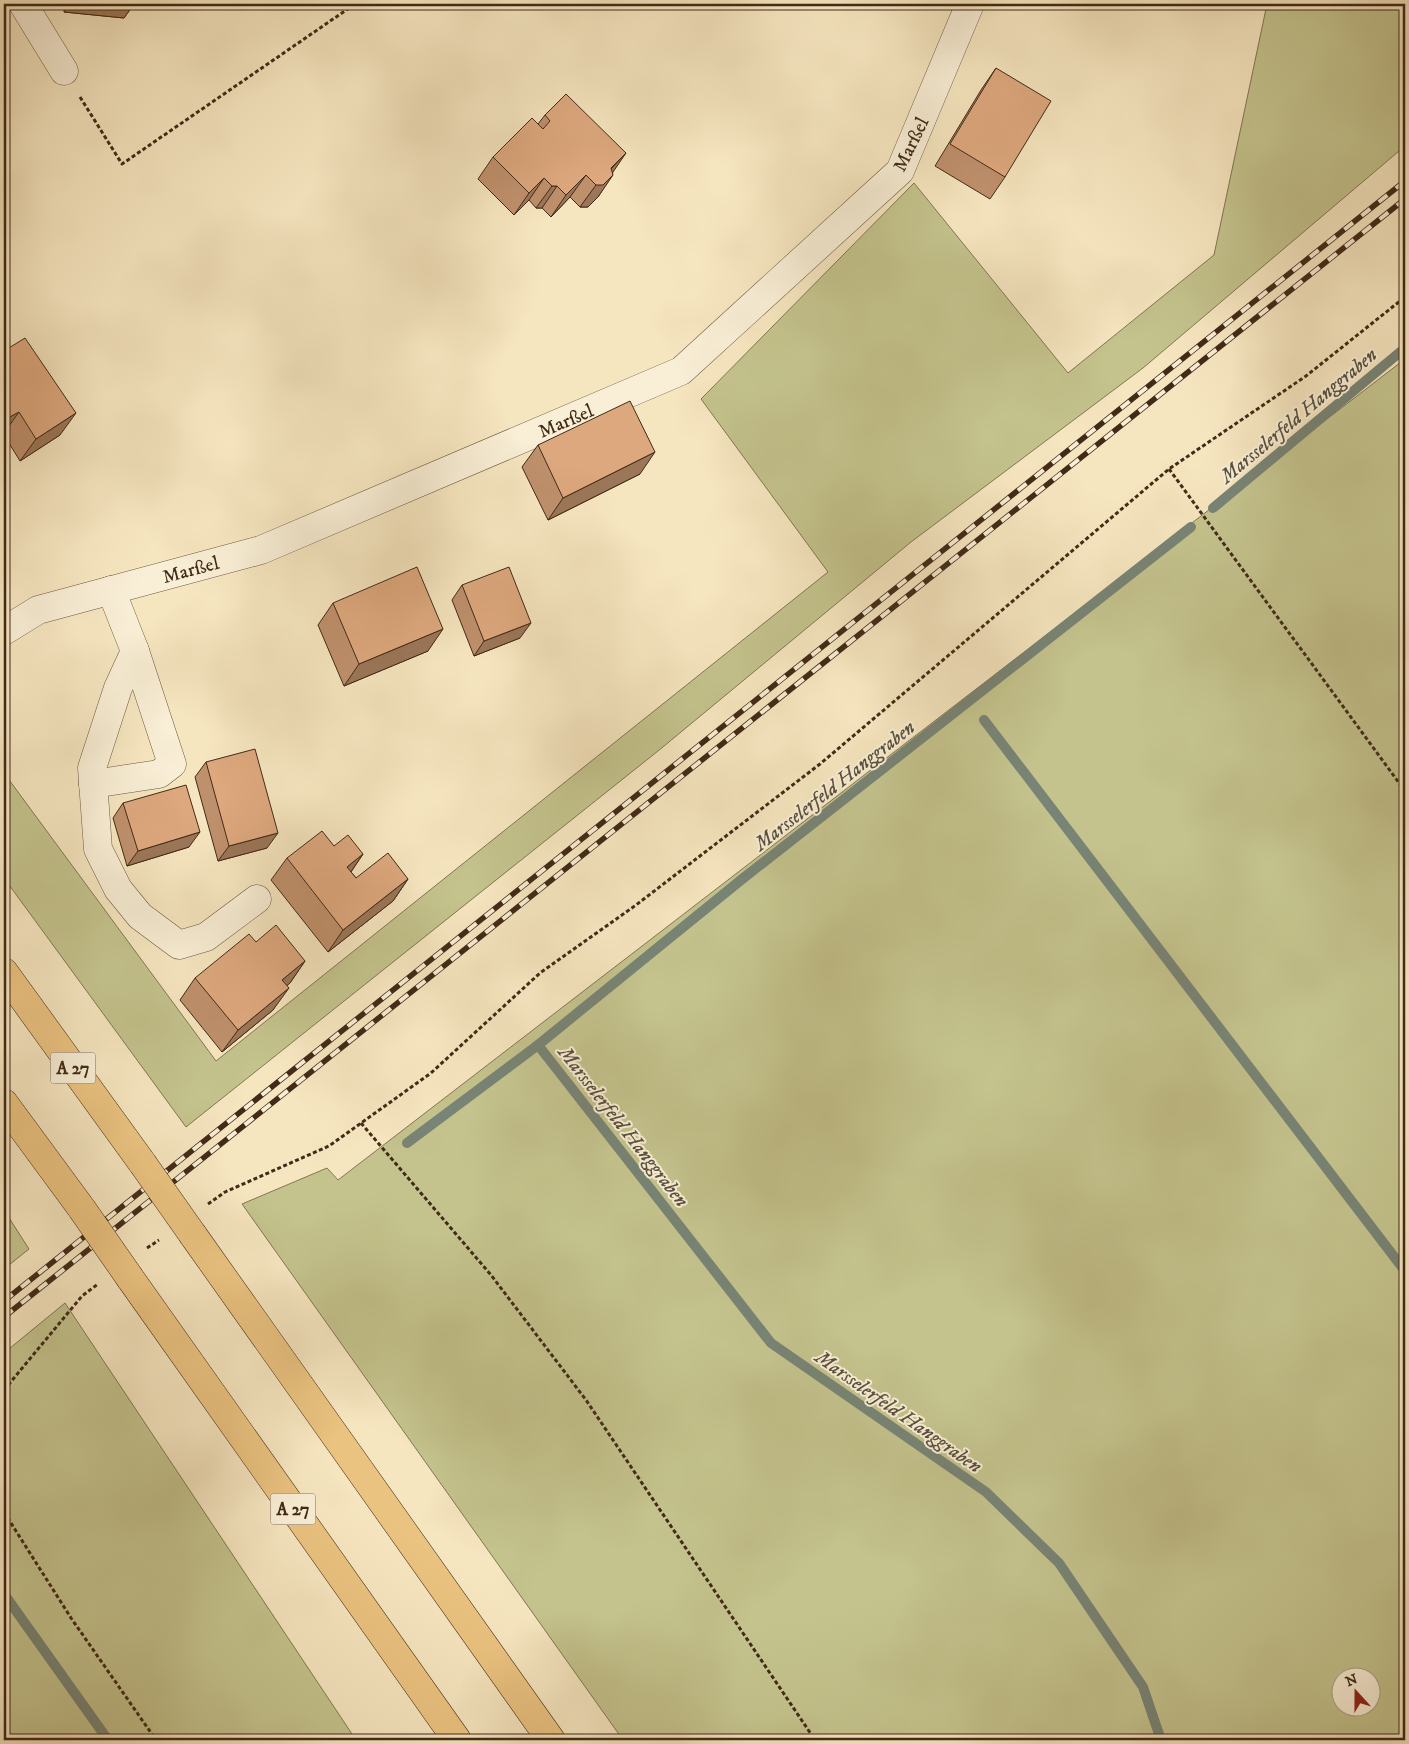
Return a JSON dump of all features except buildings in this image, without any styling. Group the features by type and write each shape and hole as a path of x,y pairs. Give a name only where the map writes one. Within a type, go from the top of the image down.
{"highway":[{"name":"A 27","path":"4,972 193,1234 551,1740"},
{"name":"A 27","path":"4,1103 82,1210 457,1740"}],"street":[{"path":"23,4 64,71"},
{"name":"Marßel","path":"4,631 38,610 261,550 681,371 900,171 970,4"},
{"path":"94,784 158,774 172,764 135,651 111,590"},
{"path":"135,651 118,688 92,768 98,849 118,888 140,916 179,945 206,937 257,899"}],"path":[{"path":"64,71 122,164 355,4"},
{"path":"815,1740 586,1400 491,1275 361,1123 431,1073 540,973 636,905 820,764 1169,469 1306,376 1405,297"},
{"path":"1169,469 1405,791"},
{"path":"4,1512 71,1618 156,1740"}],"shaded area":[{"path":"1267,4 1405,4 1405,146 1143,368 911,542 658,751 186,1127 4,878 4,773 216,1061 828,572 701,399 914,183 1068,373 1214,255"},
{"path":"1405,359 1405,1740 623,1740 242,1204 327,1168 338,1180"},
{"path":"4,1210 29,1249 4,1269"},
{"path":"65,1303 356,1740 4,1740 4,1353"}],"waterway":[{"name":"Marsselerfeld Hanggraben","path":"1213,508 1405,348"},
{"name":"Marsselerfeld Hanggraben","path":"1161,1740 1143,1687 1059,1563 986,1492 771,1343 538,1045 741,880 1191,527"},
{"path":"984,720 1405,1271"},
{"path":"407,1143 538,1045"},
{"path":"4,1594 108,1740"}],"railway":[{"path":"4,1301 1405,181"},
{"path":"4,1317 1405,199"}]}
